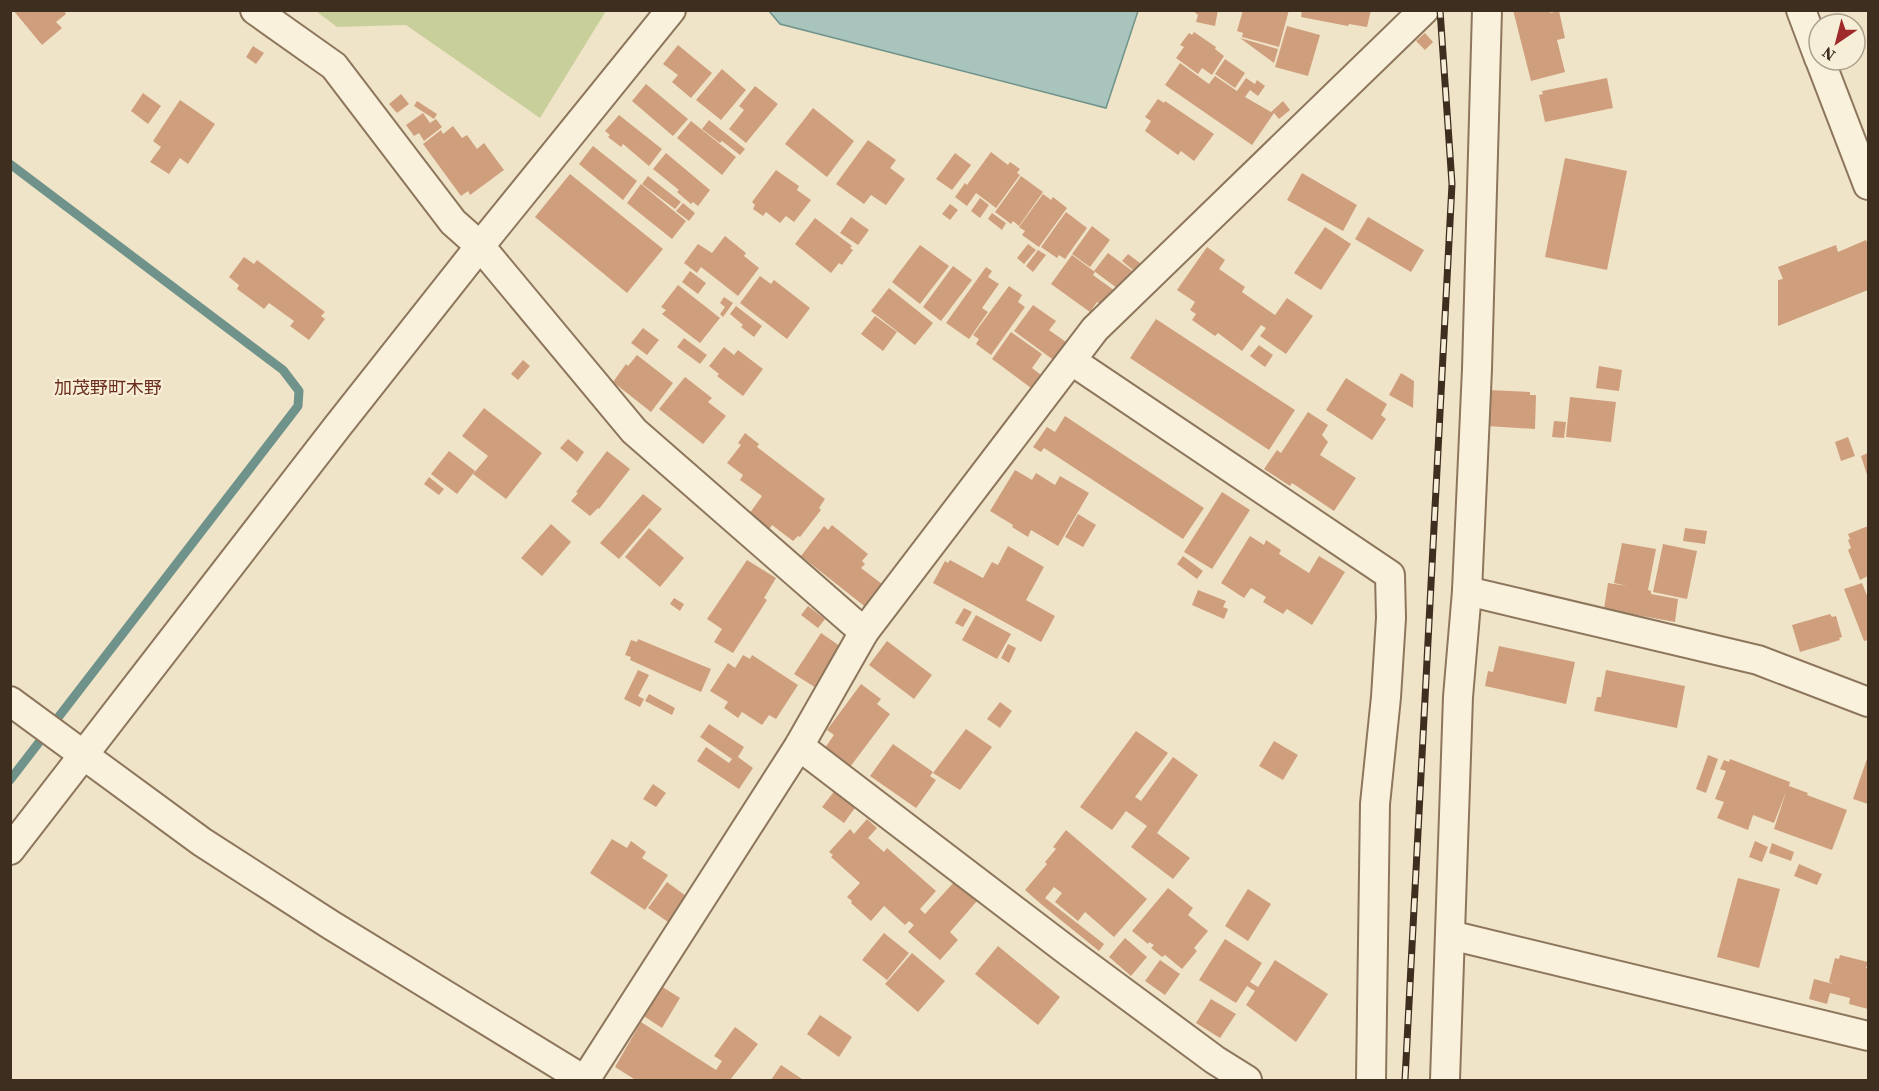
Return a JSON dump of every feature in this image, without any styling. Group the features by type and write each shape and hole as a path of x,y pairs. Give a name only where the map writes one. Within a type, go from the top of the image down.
{"street":[{"path":"255,10 334,66 453,222 480,246 634,431 864,632"},
{"path":"10,850 480,246 671,10"},
{"path":"1445,1080 1458,696 1467,591 1477,357 1487,10"},
{"path":"1801,10 1807,25"},
{"path":"10,702 202,842 331,925 584,1080 799,746 864,632 1095,329 1421,12"},
{"path":"1825,72 1869,185"},
{"path":"1072,361 1390,575 1391,618 1386,698 1375,804 1371,1080"},
{"path":"1467,591 1758,660 1869,702"},
{"path":"799,746 1069,952 1206,1053 1247,1080"},
{"path":"1450,935 1869,1036"}],"green space":[{"path":"316,11 606,11 540,118 406,25 337,27"}],"water":[{"path":"769,11 1138,11 1106,108 780,24"}],"building":[{"path":"13,10 64,10 66,14 56,22 62,28 42,45"},
{"path":"1192,10 1218,10 1215,26 1196,22 1198,15"},
{"path":"1243,10 1289,10 1279,47 1242,37 1243,33 1237,31"},
{"path":"1302,10 1371,10 1367,27 1349,24 1348,26 1301,17"},
{"path":"1513,10 1550,10 1550,13 1559,11 1565,38 1557,40 1565,72 1531,81"},
{"path":"1287,26 1320,35 1308,76 1275,67"},
{"path":"1194,32 1216,47 1215,49 1224,56 1212,75 1202,68 1198,74 1176,58 1184,47 1180,45 1189,33 1192,35"},
{"path":"1425,33 1433,42 1425,50 1416,41"},
{"path":"1240,38 1278,49 1274,63"},
{"path":"678,45 712,73 691,98 672,82 678,75 663,64"},
{"path":"253,46 264,53 256,64 246,57"},
{"path":"1225,59 1245,73 1235,88 1215,74"},
{"path":"1180,63 1209,84 1215,76 1237,91 1246,78 1255,84 1257,80 1265,86 1258,96 1250,90 1245,97 1271,112 1283,101 1290,110 1279,119 1274,113 1252,145 1165,85"},
{"path":"722,69 746,90 721,120 696,100"},
{"path":"1607,78 1613,108 1545,122 1539,95 1543,94 1542,91"},
{"path":"646,84 688,119 673,136 632,101"},
{"path":"755,86 778,104 746,143 729,129 744,110 739,106"},
{"path":"143,93 161,106 148,124 131,111"},
{"path":"401,94 409,104 397,113 389,104"},
{"path":"1158,99 1164,103 1165,101 1214,134 1194,161 1181,151 1178,155 1145,131 1151,121 1145,117"},
{"path":"180,100 215,124 188,164 180,158 169,174 150,162 161,147 153,141"},
{"path":"417,101 437,114 434,119 414,106"},
{"path":"813,108 854,141 827,177 785,144"},
{"path":"423,113 430,123 436,119 442,127 424,141 419,133 414,136 406,125"},
{"path":"619,115 662,149 649,166 623,144 621,147 608,137 610,135 605,131"},
{"path":"709,120 745,149 740,155 702,129"},
{"path":"691,121 736,157 722,175 677,138"},
{"path":"453,126 462,138 467,135 477,149 484,143 504,170 470,195 468,191 461,196 423,144 441,130 443,134"},
{"path":"868,140 896,160 890,168 905,179 886,205 871,195 864,204 836,184"},
{"path":"593,146 637,181 623,200 579,164"},
{"path":"991,152 1008,165 1010,162 1020,169 1017,173 1020,175 996,208 976,193 967,206 955,197 965,183 967,185"},
{"path":"666,153 710,190 698,206 693,202 691,204 677,192 679,190 653,169"},
{"path":"955,153 971,165 952,190 936,179"},
{"path":"1565,158 1627,171 1607,270 1545,257"},
{"path":"776,170 799,186 797,190 811,200 794,222 786,216 780,223 766,212 763,216 753,209 755,205 752,202"},
{"path":"1302,173 1357,205 1343,231 1287,200"},
{"path":"570,174 663,249 627,293 535,217"},
{"path":"648,176 681,202 675,209 642,184"},
{"path":"1021,176 1043,192 1019,226 1013,221 1011,224 995,212"},
{"path":"641,184 686,221 672,239 627,203"},
{"path":"1043,194 1051,200 1053,197 1067,208 1039,247 1022,235 1025,231 1019,227"},
{"path":"980,198 989,205 980,218 971,211"},
{"path":"683,203 695,213 689,221 676,211"},
{"path":"950,204 958,210 950,220 942,214"},
{"path":"1066,212 1087,228 1065,259 1059,255 1057,258 1041,247"},
{"path":"992,213 1006,223 1002,230 988,219"},
{"path":"851,217 869,230 858,245 840,233"},
{"path":"1368,217 1424,250 1411,272 1355,239"},
{"path":"815,218 852,246 850,248 853,250 842,265 839,263 831,273 795,244"},
{"path":"1092,226 1110,240 1090,267 1072,254"},
{"path":"1325,227 1351,244 1321,290 1294,273"},
{"path":"725,236 746,253 744,256 759,268 738,296 701,267 697,273 684,263 698,244 712,253"},
{"path":"1866,240 1868,290 1778,326 1778,280 1783,279 1778,267 1836,245 1838,252"},
{"path":"1028,244 1036,250 1024,264 1017,258"},
{"path":"920,245 949,266 920,304 892,282"},
{"path":"1207,247 1225,260 1219,269 1245,287 1242,292 1275,315 1287,298 1313,316 1286,354 1260,336 1266,328 1261,325 1242,351 1218,333 1215,336 1192,320 1196,314 1190,310 1195,302 1177,290"},
{"path":"1038,250 1046,255 1033,272 1026,266"},
{"path":"1108,253 1135,273 1121,291 1094,271"},
{"path":"1128,254 1144,266 1138,274 1122,261"},
{"path":"1072,255 1095,272 1093,275 1115,291 1104,306 1097,302 1090,312 1051,284"},
{"path":"244,257 254,264 257,260 325,312 321,316 325,319 309,340 290,326 294,321 269,303 264,309 237,289 239,285 229,277"},
{"path":"953,266 972,280 941,321 923,307"},
{"path":"986,267 992,271 988,277 999,284 982,308 988,312 969,339 946,323"},
{"path":"690,271 706,283 698,294 682,282"},
{"path":"760,276 771,284 774,280 810,308 787,339 740,303"},
{"path":"678,285 720,318 700,343 662,314 666,310 661,307"},
{"path":"1009,286 1022,295 1018,302 1025,307 991,355 976,344 979,339 973,335"},
{"path":"889,288 933,323 915,345 871,311"},
{"path":"724,297 733,303 723,317 720,314 725,307 720,303"},
{"path":"1033,305 1056,321 1049,330 1076,349 1063,367 1014,331"},
{"path":"736,306 762,326 754,337 730,314"},
{"path":"875,316 897,332 883,351 861,334"},
{"path":"1156,319 1295,410 1269,450 1130,358"},
{"path":"643,328 659,340 647,355 631,343"},
{"path":"1011,332 1042,354 1032,368 1041,375 1031,388 992,359"},
{"path":"684,338 707,355 700,364 677,347"},
{"path":"1259,345 1273,355 1265,367 1250,356"},
{"path":"724,347 734,355 738,350 763,369 743,396 717,376 719,374 709,366"},
{"path":"637,355 673,383 651,412 613,382 626,364 628,366"},
{"path":"523,360 530,366 518,380 511,374"},
{"path":"1599,366 1622,370 1619,391 1596,388"},
{"path":"1401,373 1414,381 1413,408 1389,395"},
{"path":"685,377 712,398 708,402 726,416 703,444 659,409"},
{"path":"1346,378 1387,404 1381,415 1386,419 1372,440 1326,410"},
{"path":"1489,390 1530,392 1530,395 1536,395 1535,429 1487,426"},
{"path":"1570,397 1616,402 1611,442 1566,437"},
{"path":"484,408 542,453 506,499 473,474 488,456 462,436"},
{"path":"1308,412 1328,425 1322,435 1328,442 1320,455 1356,478 1334,511 1292,483 1290,486 1264,469 1277,450 1281,453"},
{"path":"1065,416 1204,508 1183,539 1044,448 1041,452 1033,447 1047,427 1055,432"},
{"path":"1554,421 1566,422 1564,438 1552,437"},
{"path":"745,433 759,444 757,447 825,499 819,508 821,510 800,537 798,536 793,541 772,525 764,537 744,521 762,496 740,480 743,475 727,463 741,445 738,443"},
{"path":"1848,437 1855,456 1841,461 1835,442"},
{"path":"568,439 584,452 577,462 560,448"},
{"path":"449,451 475,471 457,494 431,474"},
{"path":"607,451 630,469 599,509 590,516 571,501"},
{"path":"1868,453 1868,478 1861,456"},
{"path":"1015,470 1032,480 1036,473 1055,485 1060,476 1089,493 1058,546 1031,530 1028,537 990,511"},
{"path":"429,477 444,489 439,495 424,484"},
{"path":"1222,492 1250,510 1212,569 1184,552"},
{"path":"643,494 662,509 619,559 600,543"},
{"path":"1078,514 1096,525 1083,547 1065,537"},
{"path":"551,524 571,542 542,576 521,558"},
{"path":"832,525 868,554 862,561 865,564 861,568 882,584 877,590 881,593 868,609 801,556 824,526 828,530"},
{"path":"1868,526 1868,576 1860,580 1848,550 1851,548 1848,534"},
{"path":"649,528 684,558 660,587 625,557"},
{"path":"1685,528 1707,531 1705,544 1683,541"},
{"path":"1250,536 1264,545 1266,540 1281,550 1279,554 1309,573 1319,556 1345,572 1312,625 1287,609 1283,614 1263,602 1266,597 1251,588 1244,598 1221,583"},
{"path":"1622,543 1656,549 1648,590 1651,594 1678,599 1675,622 1604,609 1608,583 1627,586 1614,583"},
{"path":"1663,544 1697,551 1687,599 1653,592"},
{"path":"1008,546 1044,567 1026,600 1055,616 1041,642 933,583 945,561 948,563 950,560 983,578 992,562 998,565"},
{"path":"1183,556 1203,571 1197,579 1177,564"},
{"path":"747,560 776,578 764,598 767,600 733,653 714,642 722,629 707,619"},
{"path":"1862,583 1868,598 1868,640 1864,641 1844,589"},
{"path":"1198,590 1226,601 1223,607 1228,609 1224,619 1192,605"},
{"path":"674,598 684,604 680,611 670,604"},
{"path":"808,606 825,619 818,628 801,615"},
{"path":"964,608 972,612 963,627 955,623"},
{"path":"1830,614 1832,617 1836,616 1842,637 1839,638 1840,640 1800,652 1792,625"},
{"path":"976,615 1011,634 997,659 962,640"},
{"path":"821,633 847,651 821,691 794,674"},
{"path":"638,639 711,669 701,692 630,660 631,657 625,655 631,640 637,642"},
{"path":"887,641 932,675 914,699 869,665"},
{"path":"1008,644 1016,648 1009,663 1001,658"},
{"path":"1499,646 1575,662 1566,704 1485,686 1488,671 1493,672"},
{"path":"743,655 750,659 752,655 798,685 776,719 769,715 762,725 742,712 738,718 724,708 728,702 710,691 728,663 735,668"},
{"path":"638,670 649,675 638,696 644,699 640,707 624,699"},
{"path":"1606,670 1685,686 1677,728 1594,711 1597,697 1601,697"},
{"path":"861,684 881,699 877,704 890,714 850,767 824,749 834,735 827,730"},
{"path":"649,694 675,708 672,715 645,701"},
{"path":"1000,702 1012,711 1000,728 987,719"},
{"path":"709,724 744,747 738,757 753,768 739,789 697,761 706,747 729,763 732,759 700,737"},
{"path":"966,729 992,747 960,790 933,773"},
{"path":"1136,731 1168,753 1135,797 1141,801 1173,757 1198,775 1157,833 1190,858 1173,879 1131,847 1147,826 1126,811 1112,830 1080,807"},
{"path":"1274,741 1298,755 1283,780 1259,766"},
{"path":"893,744 933,772 930,776 936,780 916,808 870,776"},
{"path":"1708,755 1718,759 1706,793 1696,789"},
{"path":"1868,756 1868,804 1853,799"},
{"path":"1730,759 1790,782 1789,786 1808,793 1807,795 1847,810 1832,850 1774,829 1786,792 1774,823 1753,815 1748,830 1717,818 1724,802 1715,799 1726,771 1720,769 1724,760 1729,762"},
{"path":"653,784 666,793 656,807 643,799"},
{"path":"836,789 857,805 844,823 822,807"},
{"path":"867,819 877,828 868,838 884,852 887,848 936,891 920,909 925,914 955,881 977,901 950,932 958,940 940,960 908,932 914,925 909,921 905,925 884,906 871,921 847,897 860,883 831,857 833,855 829,852 850,829 854,834"},
{"path":"1066,830 1147,899 1114,937 1085,912 1078,921 1055,902 1062,893 1054,887 1045,898 1104,944 1099,951 1025,890 1047,864 1045,862 1056,849 1053,847"},
{"path":"612,839 627,848 631,841 646,852 642,858 668,875 645,910 590,873"},
{"path":"1755,841 1768,847 1762,862 1749,857"},
{"path":"1772,843 1794,852 1791,861 1769,853"},
{"path":"1799,864 1822,874 1817,885 1794,876"},
{"path":"1738,878 1780,889 1759,968 1717,957"},
{"path":"667,882 686,896 668,922 648,908"},
{"path":"1168,888 1193,908 1188,915 1208,931 1194,948 1197,951 1182,969 1165,955 1162,957 1151,948 1154,945 1149,942 1148,944 1132,931"},
{"path":"1248,889 1271,904 1248,941 1225,926"},
{"path":"884,933 909,953 887,980 862,960"},
{"path":"1125,938 1147,957 1131,976 1109,957"},
{"path":"1225,939 1262,963 1250,982 1258,987 1275,960 1328,994 1296,1042 1246,1005 1255,991 1247,986 1236,1003 1199,980"},
{"path":"998,946 1060,997 1038,1025 975,974"},
{"path":"912,953 945,981 918,1012 885,984"},
{"path":"1840,955 1868,962 1866,968 1868,968 1868,1009 1849,1004 1850,998 1830,993 1827,1004 1809,999 1814,979 1833,984 1829,982 1835,958 1839,959"},
{"path":"1160,960 1180,974 1165,995 1145,981"},
{"path":"661,986 680,998 662,1028 642,1015"},
{"path":"1211,999 1236,1014 1220,1038 1196,1023"},
{"path":"820,1015 852,1037 839,1057 807,1034"},
{"path":"641,1022 716,1070 722,1061 714,1056 735,1027 758,1044 730,1080 633,1080 615,1067"},
{"path":"781,1065 802,1079 771,1080"}],"waterway":[{"path":"10,164 283,370 299,391 298,406 10,780"}],"railway":[{"path":"1405,1080 1452,184 1440,10"}],"district":[{"name":"加茂野町木野","path":"108,387"}]}
